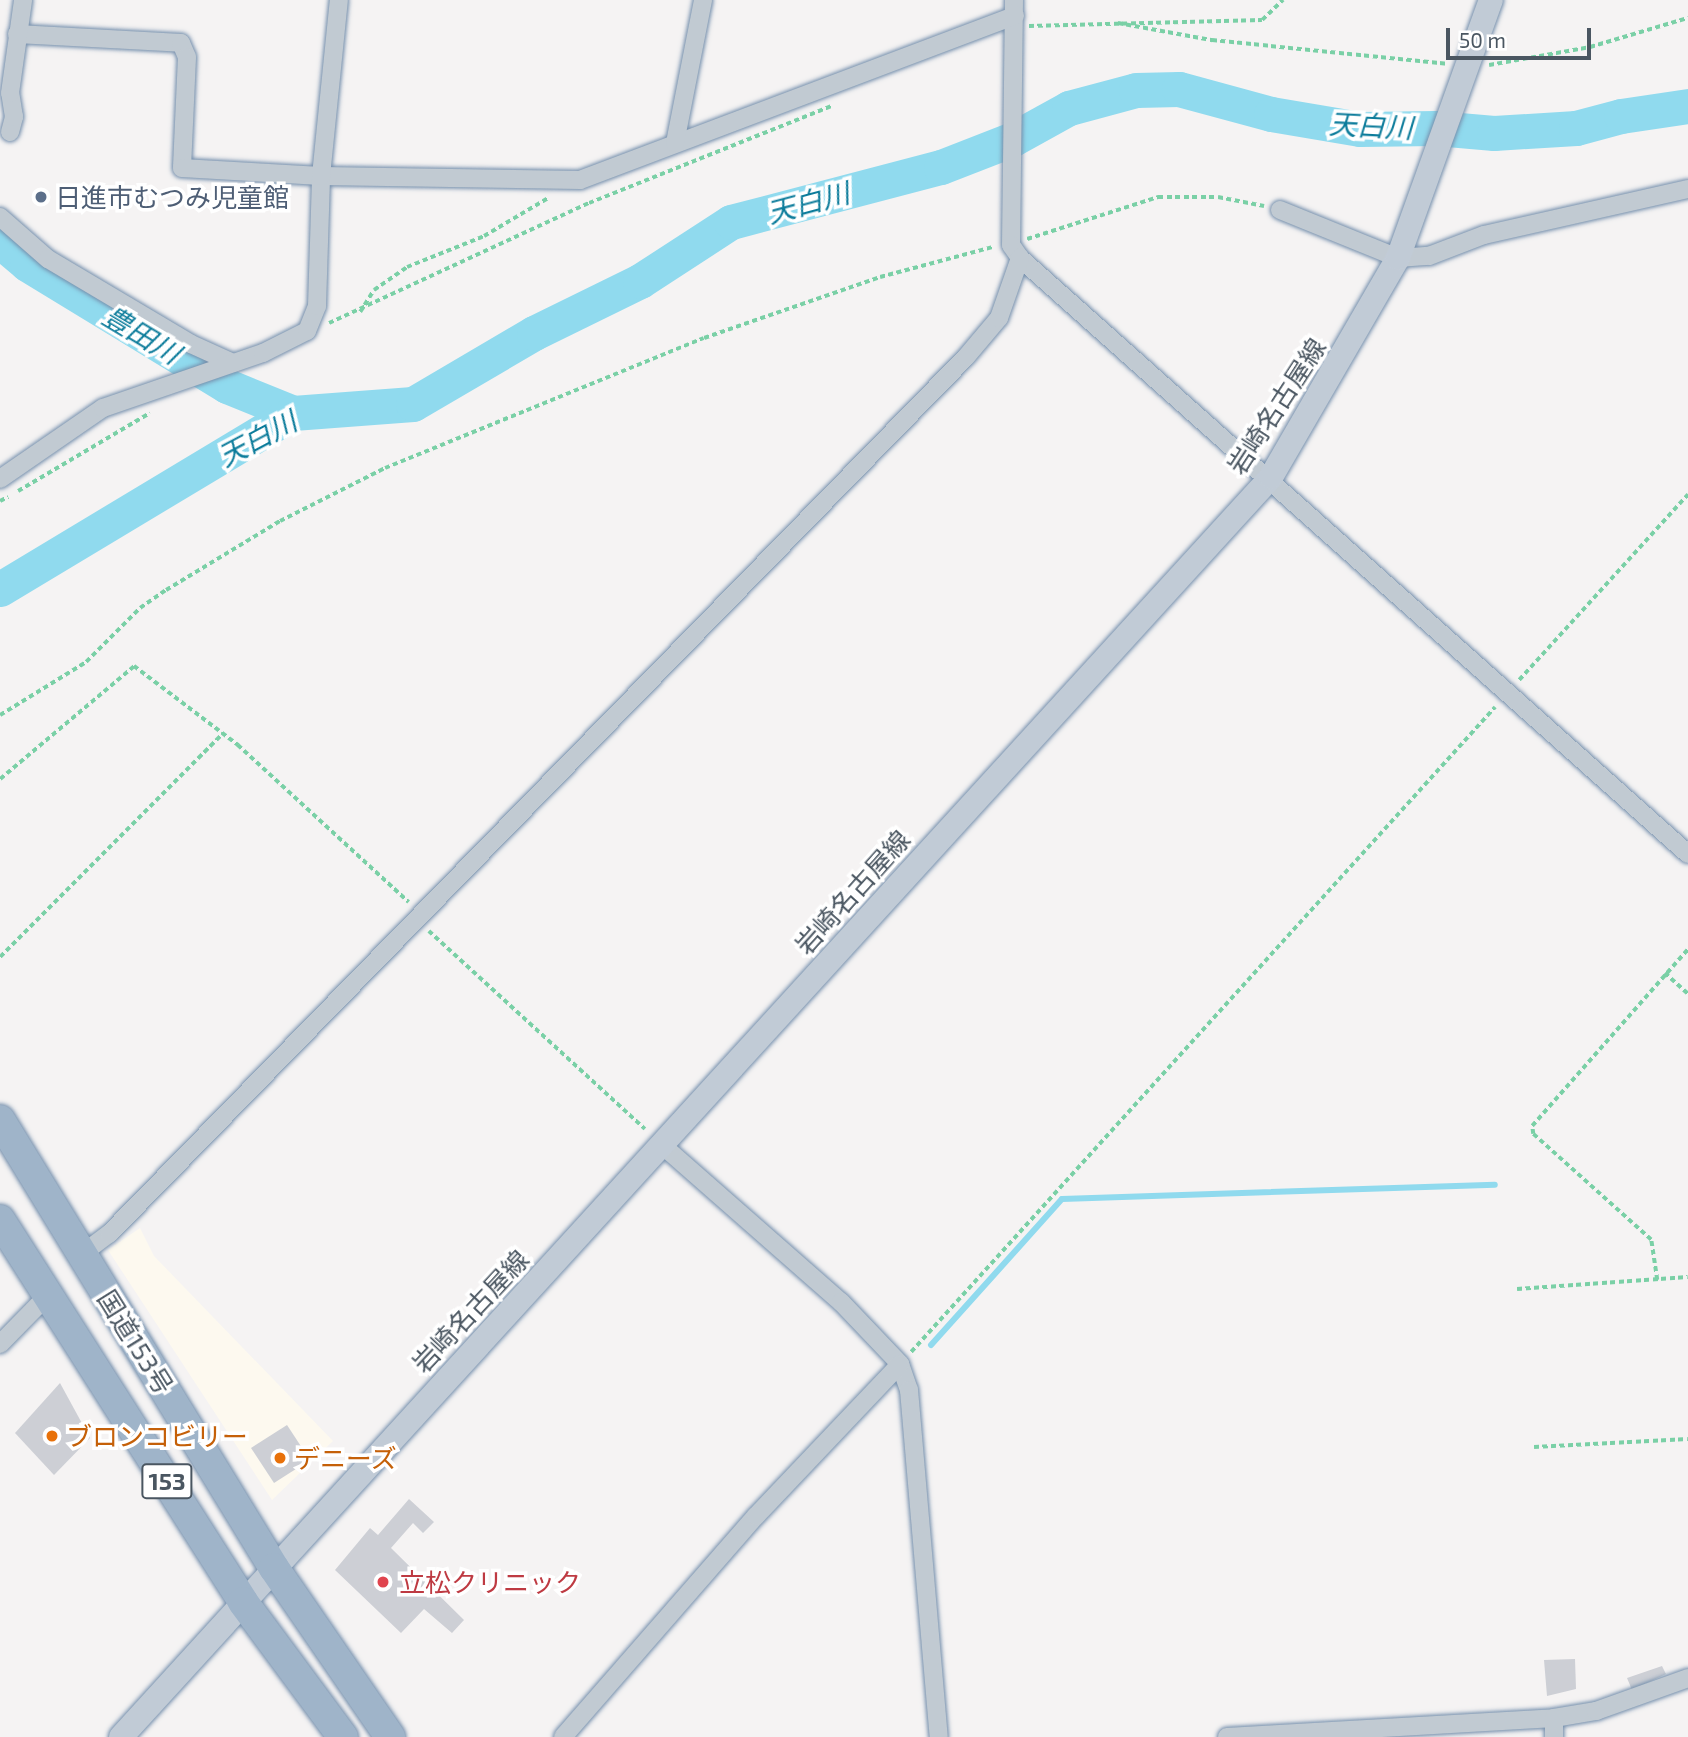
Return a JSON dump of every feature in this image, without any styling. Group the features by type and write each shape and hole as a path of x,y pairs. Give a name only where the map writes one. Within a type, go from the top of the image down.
{"highway":[{"name":"国道153号","path":"0,1120 274,1568 390,1737"},
{"name":"国道153号","path":"0,1220 50,1293 243,1602 343,1737"}],"main road":[{"name":"岩崎名古屋線","path":"121,1737 1270,477 1398,258 1491,0"}],"street":[{"path":"9,132 23,0"},
{"path":"0,479 103,408 229,365 307,331 317,306 321,176 339,0"},
{"path":"675,143 703,0"},
{"path":"18,34 181,43 187,57 182,168 321,176 580,180 1015,20 1014,245 999,318 966,357 420,918 109,1234 82,1254"},
{"path":"1280,210 1398,258 1429,256 1484,235 1688,189"},
{"path":"0,217 48,259 229,365"},
{"path":"1014,245 1688,854"},
{"path":"663,1145 841,1302 900,1364 909,1390 939,1737"},
{"path":"0,1344 50,1293"},
{"path":"563,1737 756,1516 900,1364"},
{"path":"1227,1737 1554,1718 1596,1711 1688,1678"},
{"path":"1554,1718 1554,1737"}],"path":[{"path":"1015,20 1262,20 1283,0"},
{"path":"1590,47 1688,18"},
{"path":"1109,21 1212,40 1339,53"},
{"path":"307,331 360,312 589,203 843,102"},
{"path":"360,312 374,290 407,267 484,236 546,199 562,180"},
{"path":"0,715 86,662 140,608 280,521 385,468 704,338 880,276 968,250 1014,245 1158,197 1218,197 1280,210"},
{"path":"0,501 162,406"},
{"path":"900,1364 1688,494"},
{"path":"0,779 134,666 223,733 407,898 433,937 663,1145"},
{"path":"0,957 223,733"},
{"path":"1657,1280 1651,1240 1533,1134 1532,1126 1688,949"},
{"path":"1665,973 1688,994"},
{"path":"1517,1289 1688,1277"},
{"path":"1534,1447 1688,1439"}],"shaded area":[{"path":"140,1228 154,1256 333,1441 272,1500 108,1250"}],"building":[{"path":"60,1383 90,1438 54,1475 15,1433"},
{"path":"287,1425 310,1460 274,1483 251,1448"},
{"path":"409,1499 434,1522 423,1533 413,1523 391,1548 464,1620 452,1633 424,1609 401,1633 335,1570 370,1528 378,1535"},
{"path":"1575,1659 1576,1689 1547,1696 1544,1660"},
{"path":"1662,1666 1666,1674 1632,1690 1627,1678"}],"waterway":[{"name":"天白川","path":"0,589 293,413 413,404 534,333 640,281 731,222 941,167 1013,139 1069,108 1136,90 1179,89 1271,114 1360,129 1436,128 1494,133 1576,128 1621,116 1688,106"},
{"name":"豊田川","path":"0,241 27,264 227,386 293,413"},
{"path":"931,1345 1062,1199 1495,1185"}],"place":[{"name":"日進市むつみ児童館","path":"41,197"},
{"name":"ブロンコビリー","path":"52,1436"},
{"name":"デニーズ","path":"280,1458"},
{"name":"立松クリニック","path":"383,1582"}]}
